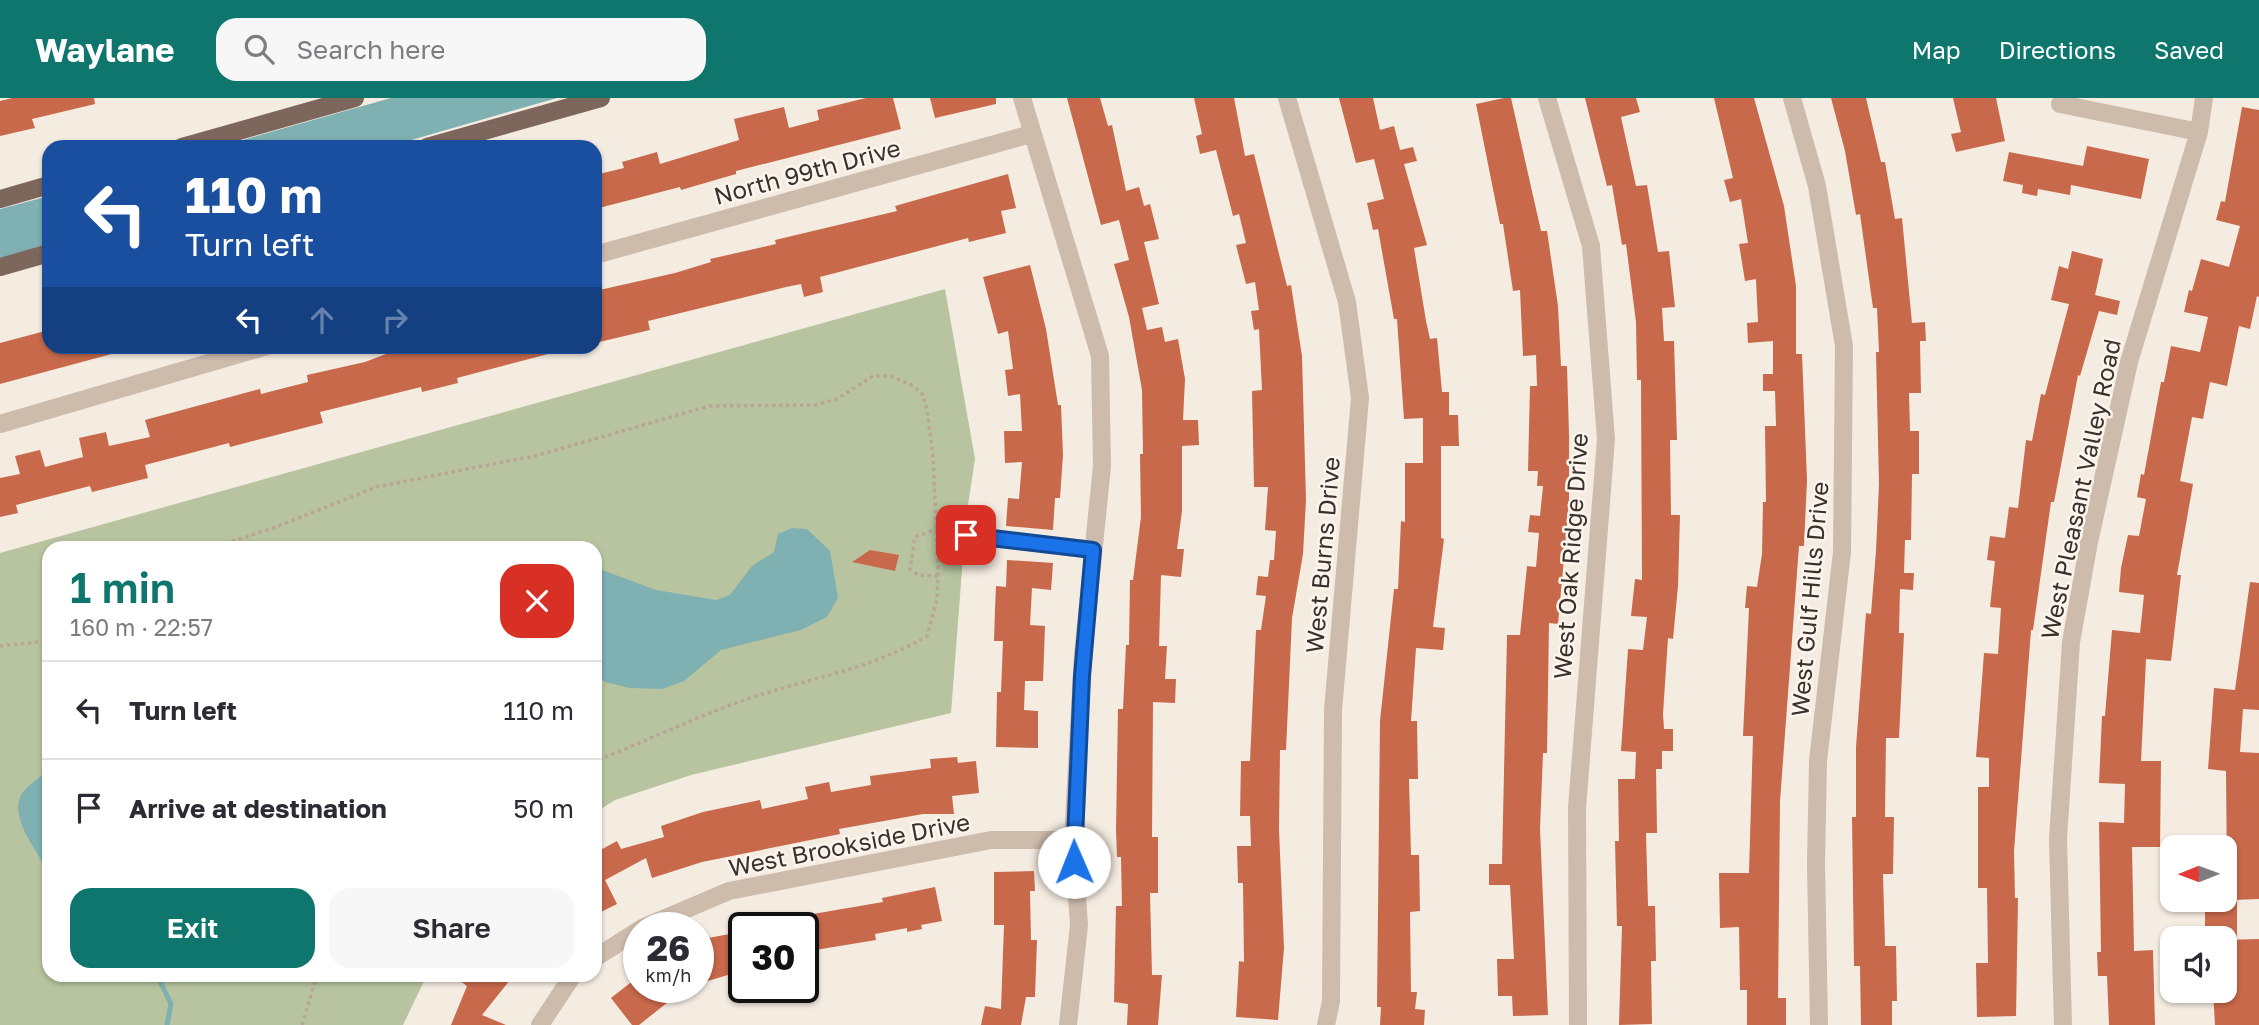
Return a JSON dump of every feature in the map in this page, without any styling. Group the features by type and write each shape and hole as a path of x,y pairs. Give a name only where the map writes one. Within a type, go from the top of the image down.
{"main road":[{"path":"207,140 355,98"},
{"path":"451,140 601,98"},
{"path":"0,199 42,187"},
{"path":"0,267 42,255"}],"street":[{"path":"1022,98 1100,356 1102,466 1083,654 1073,840 1079,925 1068,1025"},
{"name":"West Burns Drive","path":"1287,98 1346,302 1360,398 1333,710 1331,1002 1326,1025"},
{"name":"West Oak Ridge Drive","path":"1547,98 1591,246 1606,439 1577,808 1578,1025"},
{"name":"West Gulf Hills Drive","path":"1792,98 1817,186 1844,346 1842,552 1818,761 1816,877 1819,1025"},
{"name":"West Pleasant Valley Road","path":"2063,1025 2058,839 2071,642 2089,542 2129,362 2199,132 2204,98"},
{"path":"2060,104 2199,132"},
{"name":"North 99th Drive","path":"602,253 1031,134"},
{"path":"0,424 240,354"},
{"path":"966,535 1093,550"},
{"name":"West Brookside Drive","path":"680,912 729,891 991,840 1073,840"},
{"name":"West Brookside Drive","path":"602,953 623,940"},
{"path":"540,1025 568,982"}],"path":[{"path":"233,541 376,487 539,455 709,406 815,405 837,399 873,376 904,379 923,395 933,456 938,576 934,620 927,636 906,649 843,674 734,703 602,758"},
{"path":"938,576 918,575 910,569 915,537 936,529 966,535"},
{"path":"0,646 42,642"},
{"path":"302,1025 315,982"}],"green space":[{"path":"945,289 975,459 966,518 951,713 691,775 615,800 602,808 602,541 43,541"},
{"path":"42,541 42,982 424,982 403,1025 0,1025 0,553"}],"water":[{"path":"391,98 557,98 411,140 243,140"},
{"path":"42,198 42,246 0,258 0,209"},
{"path":"792,528 807,529 830,551 838,598 827,617 801,630 721,650 684,681 662,689 630,688 602,680 602,571 656,590 716,600 730,595 752,566 774,552 778,534"},
{"path":"42,774 42,861 26,835 19,814 18,804 23,792"}],"building":[{"path":"12,98 94,98 95,104 32,119 35,128 0,136 0,101"},
{"path":"866,98 893,98 901,129 736,171 736,174 681,190 680,187 602,207 602,173 624,168 622,162 657,152 660,164 739,140 734,119 784,107 789,128 819,120 817,110"},
{"path":"930,98 996,98 996,104 935,118"},
{"path":"1067,98 1100,98 1108,126 1112,125 1126,191 1139,187 1144,206 1150,204 1159,239 1144,242 1159,304 1142,308 1147,330 1162,327 1165,342 1178,339 1185,379 1183,420 1198,420 1199,445 1182,446 1182,511 1177,549 1184,549 1181,577 1161,575 1159,646 1167,646 1165,679 1176,679 1175,703 1153,702 1152,837 1158,837 1158,893 1150,893 1152,975 1162,975 1158,1025 1127,1025 1128,1004 1114,1002 1116,906 1122,906 1121,857 1117,857 1116,830 1118,709 1123,709 1126,645 1129,645 1130,580 1133,580 1141,517 1142,390 1129,317 1114,264 1129,260 1119,220 1101,225"},
{"path":"1194,98 1234,98 1245,156 1254,154 1287,286 1291,285 1302,356 1306,500 1303,554 1292,618 1286,750 1280,750 1279,830 1284,948 1278,1020 1236,1017 1239,961 1244,962 1243,883 1238,883 1237,846 1251,846 1250,816 1240,816 1241,761 1250,761 1256,630 1261,630 1266,596 1256,595 1258,576 1268,577 1270,560 1274,560 1276,531 1265,530 1268,487 1254,487 1252,391 1262,390 1259,329 1254,330 1251,311 1259,310 1255,282 1246,284 1236,245 1246,243 1239,214 1233,216 1216,150 1200,154 1196,136 1202,134"},
{"path":"1339,98 1373,98 1380,130 1394,126 1400,150 1413,147 1417,161 1404,164 1427,245 1414,248 1426,321 1430,339 1437,338 1442,392 1449,392 1449,415 1458,415 1459,446 1441,446 1441,538 1444,539 1433,627 1445,628 1443,650 1416,648 1411,721 1417,721 1418,779 1409,779 1411,855 1419,855 1420,911 1410,912 1411,992 1417,992 1415,1009 1425,1010 1424,1025 1380,1025 1381,1007 1377,1007 1380,721 1394,589 1398,589 1401,521 1405,522 1405,463 1423,463 1423,418 1404,419 1397,319 1394,319 1378,229 1373,230 1367,203 1384,199 1374,159 1356,163"},
{"path":"1511,98 1541,231 1547,231 1558,306 1561,366 1567,366 1569,502 1558,624 1549,623 1547,753 1543,753 1540,829 1548,1015 1513,1016 1512,996 1498,996 1497,959 1514,959 1510,885 1489,885 1489,864 1502,864 1507,635 1520,635 1527,566 1536,567 1539,533 1528,532 1530,515 1540,516 1543,486 1537,486 1538,471 1528,471 1530,386 1537,386 1536,355 1523,356 1520,290 1513,291 1503,224 1500,224 1476,104"},
{"path":"1585,98 1636,98 1640,112 1621,117 1636,186 1647,185 1658,252 1669,251 1675,307 1662,308 1664,341 1674,341 1677,440 1670,440 1671,515 1680,515 1678,586 1673,639 1668,638 1663,714 1664,729 1673,729 1673,751 1662,751 1662,769 1656,769 1657,833 1646,833 1648,906 1655,906 1656,961 1651,961 1652,1024 1619,1025 1622,926 1617,926 1615,841 1619,841 1618,779 1635,779 1636,752 1621,751 1628,649 1643,650 1647,617 1631,616 1635,579 1642,580 1641,380 1637,380 1636,322 1626,244 1622,245 1612,185 1607,186"},
{"path":"1714,98 1754,98 1784,206 1796,286 1796,354 1802,354 1807,480 1804,546 1799,546 1780,801 1778,998 1786,998 1786,1025 1747,1025 1747,990 1740,990 1739,927 1720,928 1719,873 1749,873 1753,736 1743,736 1749,608 1745,608 1747,586 1757,587 1762,554 1763,502 1766,502 1765,426 1776,426 1775,391 1763,391 1763,374 1773,374 1773,341 1748,343 1747,323 1758,322 1756,279 1745,281 1739,244 1748,243 1741,199 1730,202 1724,180 1733,178"},
{"path":"1831,98 1866,98 1881,162 1885,162 1895,219 1902,218 1912,323 1925,322 1926,341 1920,341 1921,393 1909,393 1910,431 1919,431 1919,474 1912,474 1911,540 1905,540 1904,573 1914,573 1913,590 1900,589 1899,633 1904,633 1899,738 1886,738 1885,817 1894,817 1893,874 1883,874 1885,946 1896,946 1897,1001 1892,1001 1892,1025 1861,1025 1860,966 1854,966 1852,817 1856,817 1856,747 1866,613 1871,614 1876,551 1879,484 1876,352 1879,352 1877,308 1873,308 1860,214 1856,215 1845,151"},
{"path":"1953,98 1996,98 2005,141 1956,152 1951,134 1961,132"},
{"path":"2242,107 2259,110 2259,297 2257,296 2250,329 2239,326 2227,386 2210,382 2203,419 2192,417 2180,481 2193,484 2177,575 2181,575 2171,661 2146,659 2141,761 2161,761 2160,847 2132,847 2134,951 2153,950 2155,1025 2109,1025 2107,976 2098,976 2097,952 2101,952 2099,822 2124,823 2125,784 2099,783 2102,716 2105,716 2112,630 2140,633 2144,595 2119,592 2121,568 2128,535 2139,536 2146,499 2137,497 2171,346 2200,352 2208,317 2184,312 2189,290 2192,291 2201,259 2229,267 2240,226 2216,220 2221,201 2225,202"},
{"path":"2087,146 2149,159 2141,199 2071,185 2070,195 2038,189 2037,196 2022,193 2023,185 2003,181 2009,152 2083,166"},
{"path":"1008,174 1016,208 1001,211 1006,233 969,242 968,238 820,277 823,292 804,297 801,284 786,287 648,321 650,330 602,341 602,289 675,273 711,262 710,259 776,244 775,240 897,211 895,206"},
{"path":"2072,251 2103,259 2095,295 2120,301 2117,315 2099,311 2080,376 2078,375 2054,502 2051,502 2031,630 2014,851 2015,898 2018,898 2016,1016 1977,1017 1976,963 1988,963 1987,888 1978,888 1978,787 1989,787 1989,758 1976,757 1984,653 1998,654 2001,608 1990,607 1995,561 1987,560 1990,536 2005,538 2009,507 2018,508 2026,440 2032,441 2041,394 2045,395 2069,304 2051,300 2059,266 2068,269"},
{"path":"1030,265 1046,329 1058,405 1061,405 1063,455 1060,498 1055,498 1053,530 1006,526 1008,498 1019,499 1022,462 1005,463 1004,431 1022,431 1020,394 1008,396 1005,370 1013,369 1008,331 998,334 983,277"},
{"path":"42,332 42,354 112,354 0,384 0,343"},
{"path":"386,354 548,354 457,378 458,383 422,392 421,387 320,412 323,423 230,447 229,443 145,465 148,478 92,492 90,486 16,505 18,513 0,517 0,478 20,474 15,456 40,450 45,467 83,457 79,438 106,432 109,446 150,437 145,420 260,389 261,394 308,382 307,375 365,362"},
{"path":"870,550 899,555 895,571 852,562"},
{"path":"1007,560 1053,563 1051,590 1032,588 1030,625 1045,626 1043,681 1025,681 1024,710 1038,711 1038,748 996,747 997,692 1001,692 1003,641 994,641 996,586 1006,587"},
{"path":"2250,582 2259,583 2259,710 2243,709 2240,752 2259,753 2259,899 2237,900 2237,835 2227,835 2226,771 2208,769 2214,688 2235,690"},
{"path":"957,757 958,763 976,761 979,793 952,796 954,814 923,814 839,829 840,834 702,862 652,878 646,858 605,880 617,904 602,912 602,849 617,841 621,849 664,837 661,826 703,812 760,800 762,809 808,799 805,787 829,782 831,792 871,785 870,776 931,768 930,759"},
{"path":"1034,871 1035,891 1030,891 1031,940 1037,940 1035,997 1026,997 1021,1025 981,1025 985,1006 1001,1009 1004,925 994,925 994,872"},
{"path":"935,887 942,921 921,925 922,929 907,932 907,928 875,934 876,940 819,949 819,913 883,902 882,898"},
{"path":"2205,912 2237,912 2237,926 2205,926"},
{"path":"728,934 728,975 714,979 714,937"},
{"path":"2259,939 2259,1025 2215,1025 2214,1003 2237,1003 2237,940"},
{"path":"462,982 508,982 482,1015 506,1025 451,1025 467,986"},
{"path":"623,989 623,1003 667,1003 639,1025 632,1025 611,998"}],"waterway":[{"path":"160,982 171,1004 167,1025"}],"route":[{"path":"966,535 1093,550 1083,654 1074,862"}]}
